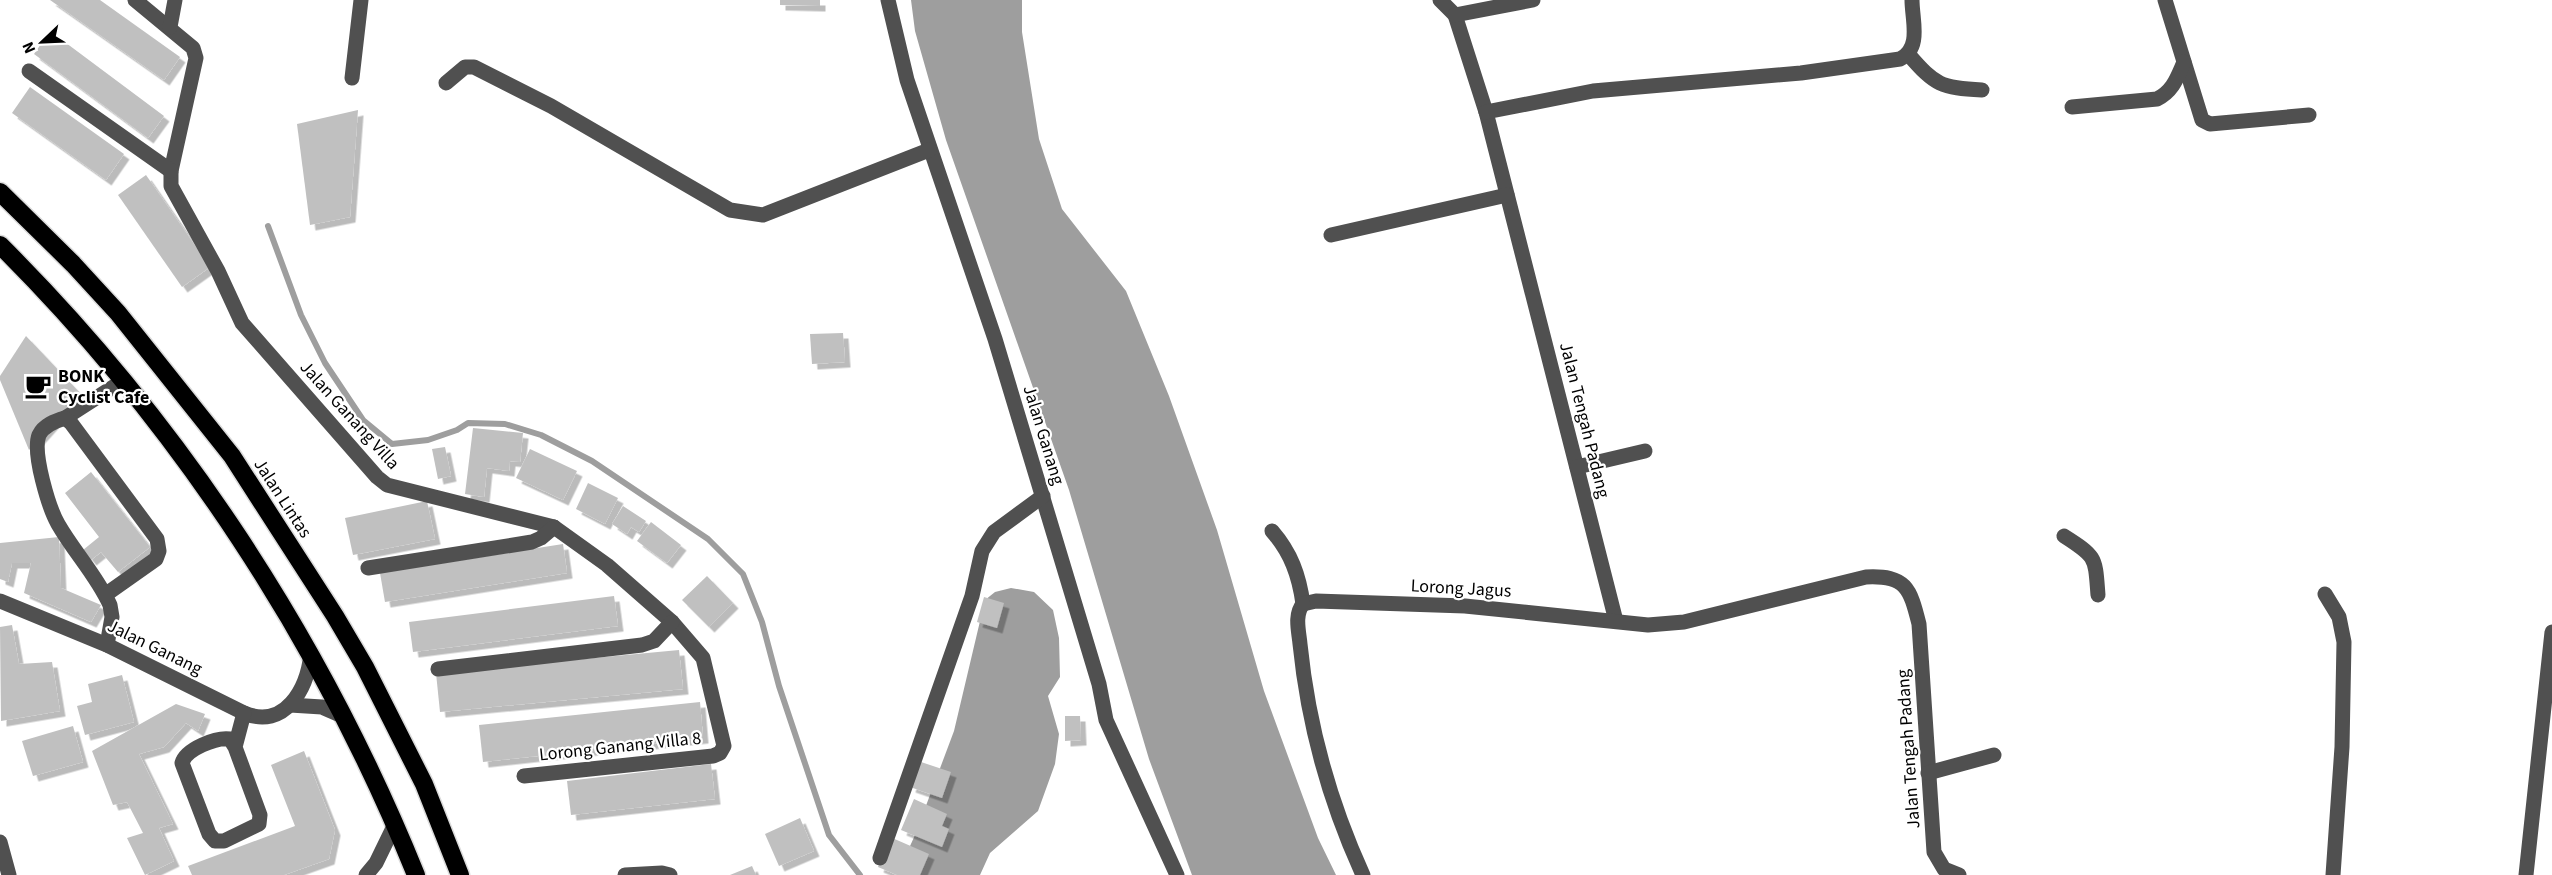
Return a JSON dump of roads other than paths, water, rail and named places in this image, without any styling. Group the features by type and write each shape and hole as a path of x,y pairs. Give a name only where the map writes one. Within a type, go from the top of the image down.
{"highway":[{"name":"Jalan Lintas","path":"0,192 73,264 118,314 232,456 335,616 364,667 424,784 460,875"},
{"path":"0,245 44,289 124,380 212,498 249,552 311,654 345,717 416,875"}],"street":[{"name":"Jalan Ganang Villa","path":"135,0 194,48 196,58 171,171 171,186 218,270 242,323 377,477 387,485 398,490 554,526 607,565 672,622 703,658 724,746 720,753"},
{"path":"170,27 175,0"},
{"path":"352,78 361,0"},
{"name":"Jalan Ganang","path":"888,0 907,80 995,339 1100,684 1106,720 1176,875"},
{"path":"1440,0 1455,15 1533,0"},
{"path":"1909,55 1914,32 1912,0"},
{"path":"2165,0 2200,117 2206,123 2309,115"},
{"name":"Jalan Tengah Padang","path":"1455,15 1486,112 1616,621 1648,625 1684,622 1866,577 1884,576 1906,585 1913,599 1919,624 1934,852 1944,869 1959,875"},
{"path":"1909,55 1930,79 1955,89 1982,90"},
{"path":"1486,112 1593,91 1801,73 1900,59 1909,55"},
{"path":"2072,107 2157,99 2168,94 2174,86 2184,62"},
{"path":"446,83 465,67 474,67 551,106 730,210 763,215 929,150"},
{"path":"28,71 171,171"},
{"path":"1331,235 1507,195"},
{"path":"107,645 112,617 105,595 57,523 42,476 38,452 39,436 44,428 54,421 65,418 124,380"},
{"path":"65,418 72,423 157,538 159,551 156,560 105,595"},
{"path":"1577,467 1645,451"},
{"path":"880,858 972,596 982,551 994,532 1042,496"},
{"path":"368,568 532,542 541,538 554,526"},
{"path":"1272,531 1286,547 1294,563 1303,604 1299,609 1298,618 1312,719 1334,797 1363,875"},
{"path":"2064,536 2092,556 2098,596"},
{"path":"2325,594 2339,617 2343,642 2342,747 2333,875"},
{"name":"Jalan Ganang","path":"0,601 107,645 244,713 261,718 270,717 290,705 322,706 345,717"},
{"name":"Lorong Jagus","path":"1303,604 1316,601 1465,606 1616,621"},
{"path":"438,669 642,645 654,641 672,622"},
{"path":"2526,875 2552,632"},
{"path":"290,705 305,682 311,654"},
{"path":"235,747 230,739 223,738 189,752 182,763 209,834 215,841 224,841 259,824 260,815 235,747 244,713"},
{"name":"Lorong Ganang Villa 8","path":"524,776 713,756 720,753"},
{"path":"1928,773 1994,755"},
{"path":"366,875 376,863 395,824"},
{"path":"0,842 7,874"},
{"path":"625,875 662,873 670,875"}],"waterway":[{"path":"268,226 301,315 325,363 363,420 392,444 428,440 457,430 468,423 505,424 541,435 592,461 708,539 743,574 762,622 779,686 829,835 860,875"}],"place":[{"name":"BONK Cyclist Cafe","path":"38,386"}]}
